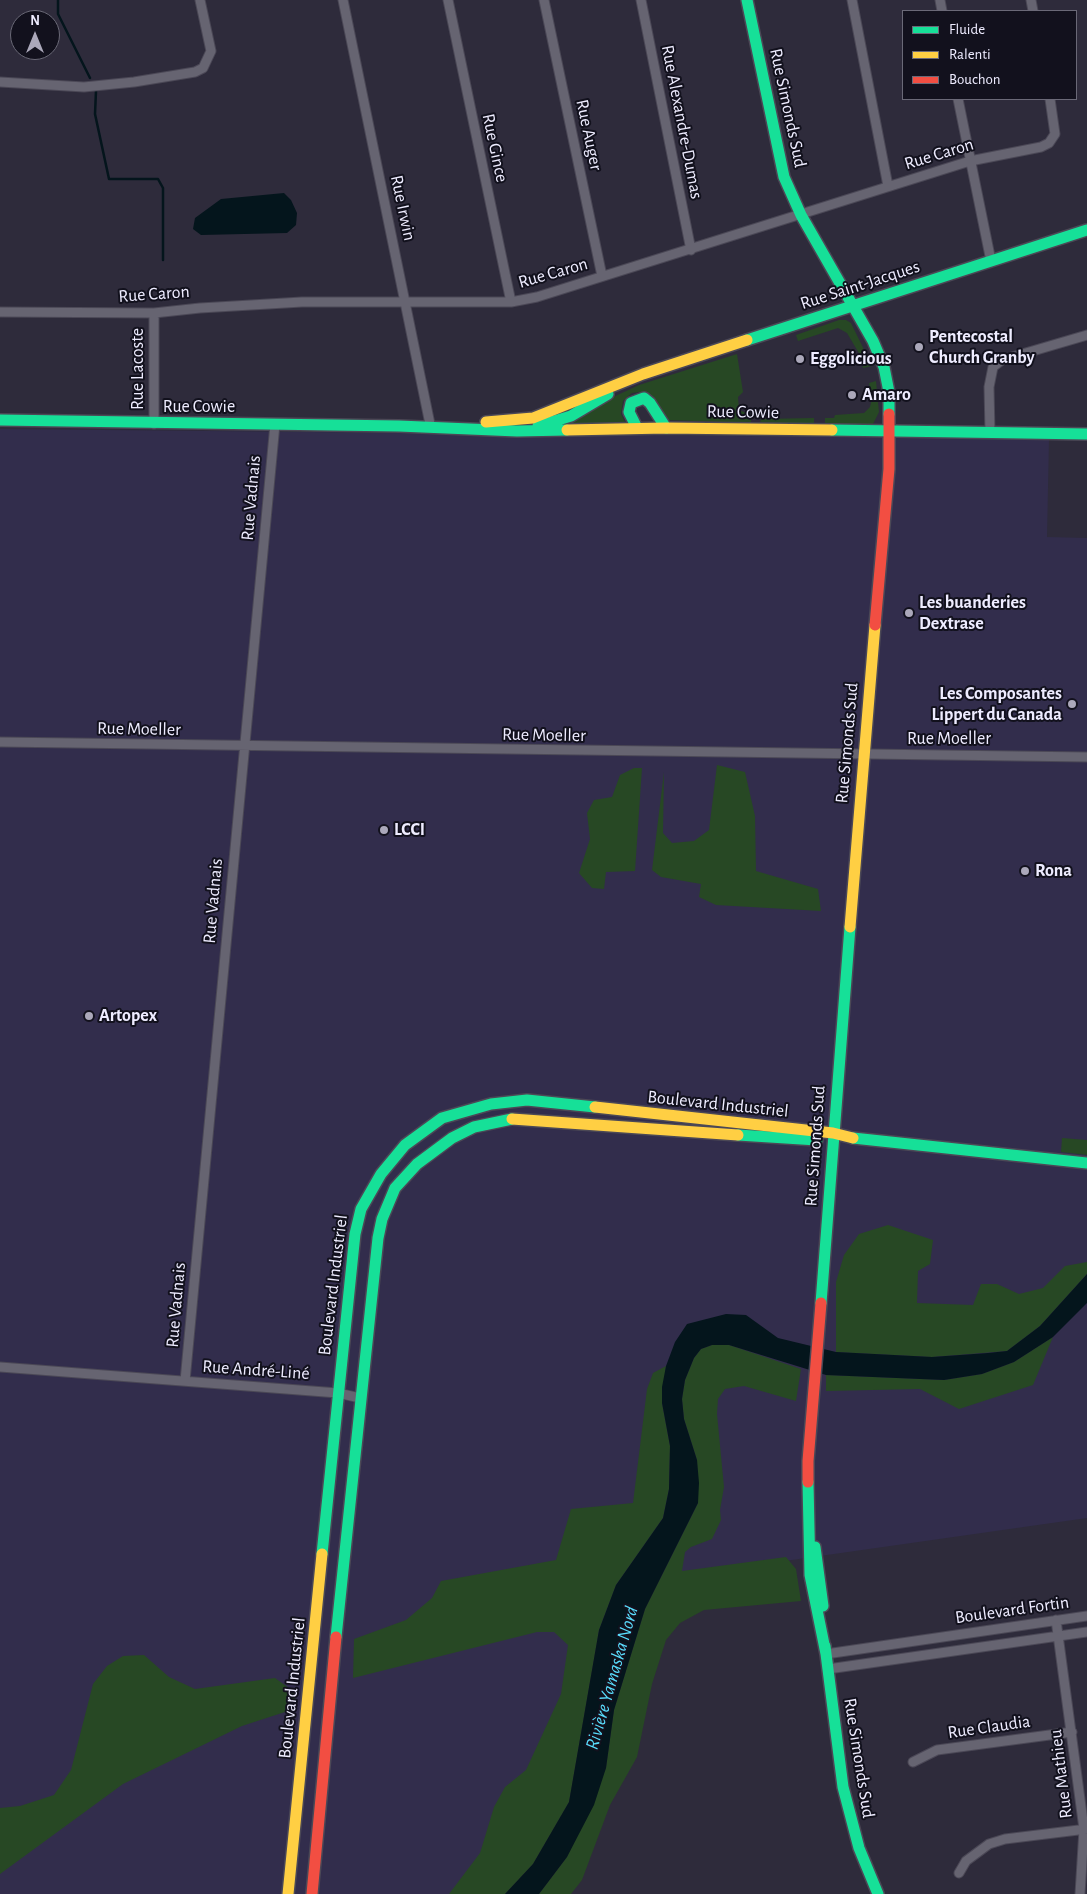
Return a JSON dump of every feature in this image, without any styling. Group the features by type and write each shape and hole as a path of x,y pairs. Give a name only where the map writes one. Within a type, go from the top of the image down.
{"street":[{"path":"0,82 84,86 134,82 195,72 203,68 211,52 200,0"},
{"name":"Rue Irwin","path":"343,0 430,424"},
{"name":"Rue Gince","path":"448,0 511,302"},
{"name":"Rue Auger","path":"544,0 602,276"},
{"name":"Rue Alexandre-Dumas","path":"641,0 691,250"},
{"name":"Rue Simonds Sud","path":"747,0 779,159 801,215 851,306 873,341 884,367 889,392 889,469 864,755 808,1461 810,1575 826,1654 845,1796 859,1848 878,1894"},
{"path":"852,0 888,186"},
{"path":"958,100 991,261"},
{"name":"Rue Caron","path":"0,312 154,314 200,308 302,302 406,304 511,302 537,297 970,161 1041,147 1049,143 1054,134 1050,100"},
{"name":"Rue Saint-Jacques","path":"430,424 514,422 533,418 643,374 1087,230"},
{"name":"Rue Lacoste","path":"154,314 154,424"},
{"path":"990,433 990,386 993,367 1002,360 1087,334"},
{"name":"Rue Saint-Jacques","path":"517,430 542,426 571,416 643,374"},
{"path":"638,428 632,421 629,412 631,403 644,398 650,403 666,428"},
{"name":"Rue Cowie","path":"0,420 154,424 399,426 517,430 666,428 1087,434"},
{"name":"Rue Vadnais","path":"185,1381 274,424"},
{"name":"Rue Cowie","path":"399,426 430,424"},
{"name":"Rue Moeller","path":"0,742 244,747 1087,757"},
{"name":"Boulevard Industriel","path":"288,1894 306,1732 355,1234 361,1209 381,1174 405,1145 442,1118 491,1104 527,1100 833,1137"},
{"name":"Boulevard Industriel","path":"312,1894 360,1398 378,1238 382,1219 396,1188 417,1164 452,1138 474,1127 508,1119 844,1137 1087,1163"},
{"name":"Rue André-Liné","path":"0,1367 338,1393 360,1398"},
{"name":"Boulevard Fortin","path":"826,1654 1087,1616"},
{"name":"Rue Mathieu","path":"1056,1620 1085,1829 1080,1894"},
{"name":"Boulevard Fortin","path":"828,1669 1087,1632"},
{"name":"Boulevard Fortin","path":"941,1637 943,1652"},
{"name":"Rue Claudia","path":"913,1762 937,1750 1072,1732"},
{"path":"960,1873 966,1861 989,1844 1005,1839 1085,1829"}],"shaded area":[{"path":"0,429 1049,439 1047,537 1087,538 1087,1518 616,1585 505,1894 0,1894"}],"green space":[{"path":"839,320 846,320 851,323 872,366 863,368 860,355 847,333 838,328 798,341 796,335"},
{"path":"737,354 743,392 738,397 739,410 751,415 751,423 666,420 648,394 640,392 632,393 623,401 621,414 625,422 623,425 572,424 572,422 609,399 639,385"},
{"path":"876,381 879,412 873,424 825,424 825,418 834,418 835,415 864,413 870,407 872,399 869,383"},
{"path":"814,418 814,424 760,423 761,419"},
{"path":"717,765 745,772 755,816 756,871 818,889 821,911 716,905 699,897 701,884 661,877 652,870 664,772 663,833 672,843 694,841 709,830"},
{"path":"634,768 642,768 635,871 606,872 604,889 592,888 579,873 590,839 587,813 594,800 612,797 620,775"},
{"path":"1062,1138 1087,1140 1087,1155 1061,1152"},
{"path":"888,1225 933,1240 930,1264 918,1271 917,1303 973,1305 981,1284 997,1284 1019,1294 1043,1288 1065,1266 1087,1262 1087,1274 1040,1326 1007,1351 932,1357 836,1352 836,1282 844,1255 859,1234"},
{"path":"1053,1337 1033,1385 959,1409 920,1389 826,1391 826,1375 944,1380 982,1374 1014,1362"},
{"path":"712,1345 729,1345 801,1369 796,1401 744,1386 725,1389 718,1399 717,1414 724,1487 720,1510 721,1520 712,1539 691,1547 685,1552 682,1571 786,1557 796,1569 801,1601 704,1610 680,1623 666,1640 652,1684 637,1757 610,1805 582,1880 571,1894 539,1894 567,1857 606,1768 614,1710 645,1609 698,1503 697,1460 684,1419 682,1399 685,1380 694,1358 701,1349"},
{"path":"666,1366 662,1403 670,1446 669,1489 663,1518 616,1585 599,1630 569,1802 533,1864 505,1894 449,1894 480,1853 494,1807 505,1787 526,1770 561,1694 568,1645 554,1632 537,1632 353,1678 354,1639 406,1620 432,1598 441,1581 556,1560 571,1509 633,1503 647,1389 653,1373"},
{"path":"144,1655 169,1677 195,1689 275,1678 296,1693 294,1706 288,1711 242,1726 123,1784 0,1874 0,1808 20,1806 54,1795 71,1770 93,1684 107,1666 123,1656"}],"water":[{"path":"284,193 291,200 297,213 296,225 287,233 201,235 193,229 195,218 221,199"},
{"name":"Rivière Yamaska Nord","path":"1087,1274 1087,1303 1053,1337 1014,1362 982,1374 944,1380 826,1375 729,1345 712,1345 701,1349 694,1358 685,1380 682,1399 684,1419 697,1460 698,1503 645,1609 614,1710 606,1768 594,1805 567,1857 539,1894 505,1894 533,1864 569,1802 599,1630 616,1585 663,1518 669,1489 670,1446 662,1403 662,1387 666,1366 675,1342 687,1324 726,1314 746,1315 778,1338 836,1352 932,1357 1007,1351 1040,1326"}],"waterway":[{"path":"58,0 58,14 90,78"},
{"path":"96,91 95,114 109,179 158,179 163,188 163,260"}],"traffic: fast":[{"path":"747,0 784,177 801,215 873,341 884,367 889,392 889,414"},
{"path":"747,340 1087,230"},
{"path":"538,426 571,416 608,394"},
{"path":"637,428 629,412 631,403 644,398 650,403 666,428"},
{"path":"0,420 399,426 517,431 567,430"},
{"path":"832,430 1087,434"},
{"path":"821,1303 850,927"},
{"path":"322,1554 355,1234 361,1209 381,1174 405,1145 442,1118 491,1104 527,1100 595,1107"},
{"path":"336,1637 378,1238 382,1219 395,1188 417,1164 452,1138 474,1127 512,1119"},
{"path":"738,1135 817,1140"},
{"path":"853,1138 1087,1163"},
{"path":"808,1482 810,1575 826,1654"},
{"path":"815,1547 823,1606"},
{"path":"825,1646 843,1787 859,1848 878,1894"}],"traffic: slow":[{"path":"486,422 533,418 643,374 747,340"},
{"path":"567,430 666,428 832,430"},
{"path":"850,927 875,625"},
{"path":"595,1107 833,1133 853,1138"},
{"path":"512,1119 738,1135"},
{"path":"288,1894 322,1554"}],"traffic: jam":[{"path":"875,625 889,469 889,414"},
{"path":"808,1482 808,1461 821,1303"},
{"path":"312,1894 336,1637"}],"place":[{"name":"Pentecostal Church Granby","path":"919,347"},
{"name":"Eggolicious","path":"800,359"},
{"name":"Amaro","path":"852,395"},
{"name":"Les buanderies Dextrase","path":"909,613"},
{"name":"Les Composantes Lippert du Canada","path":"1072,704"},
{"name":"LCCI","path":"384,830"},
{"name":"Rona","path":"1025,871"},
{"name":"Artopex","path":"89,1016"}]}
